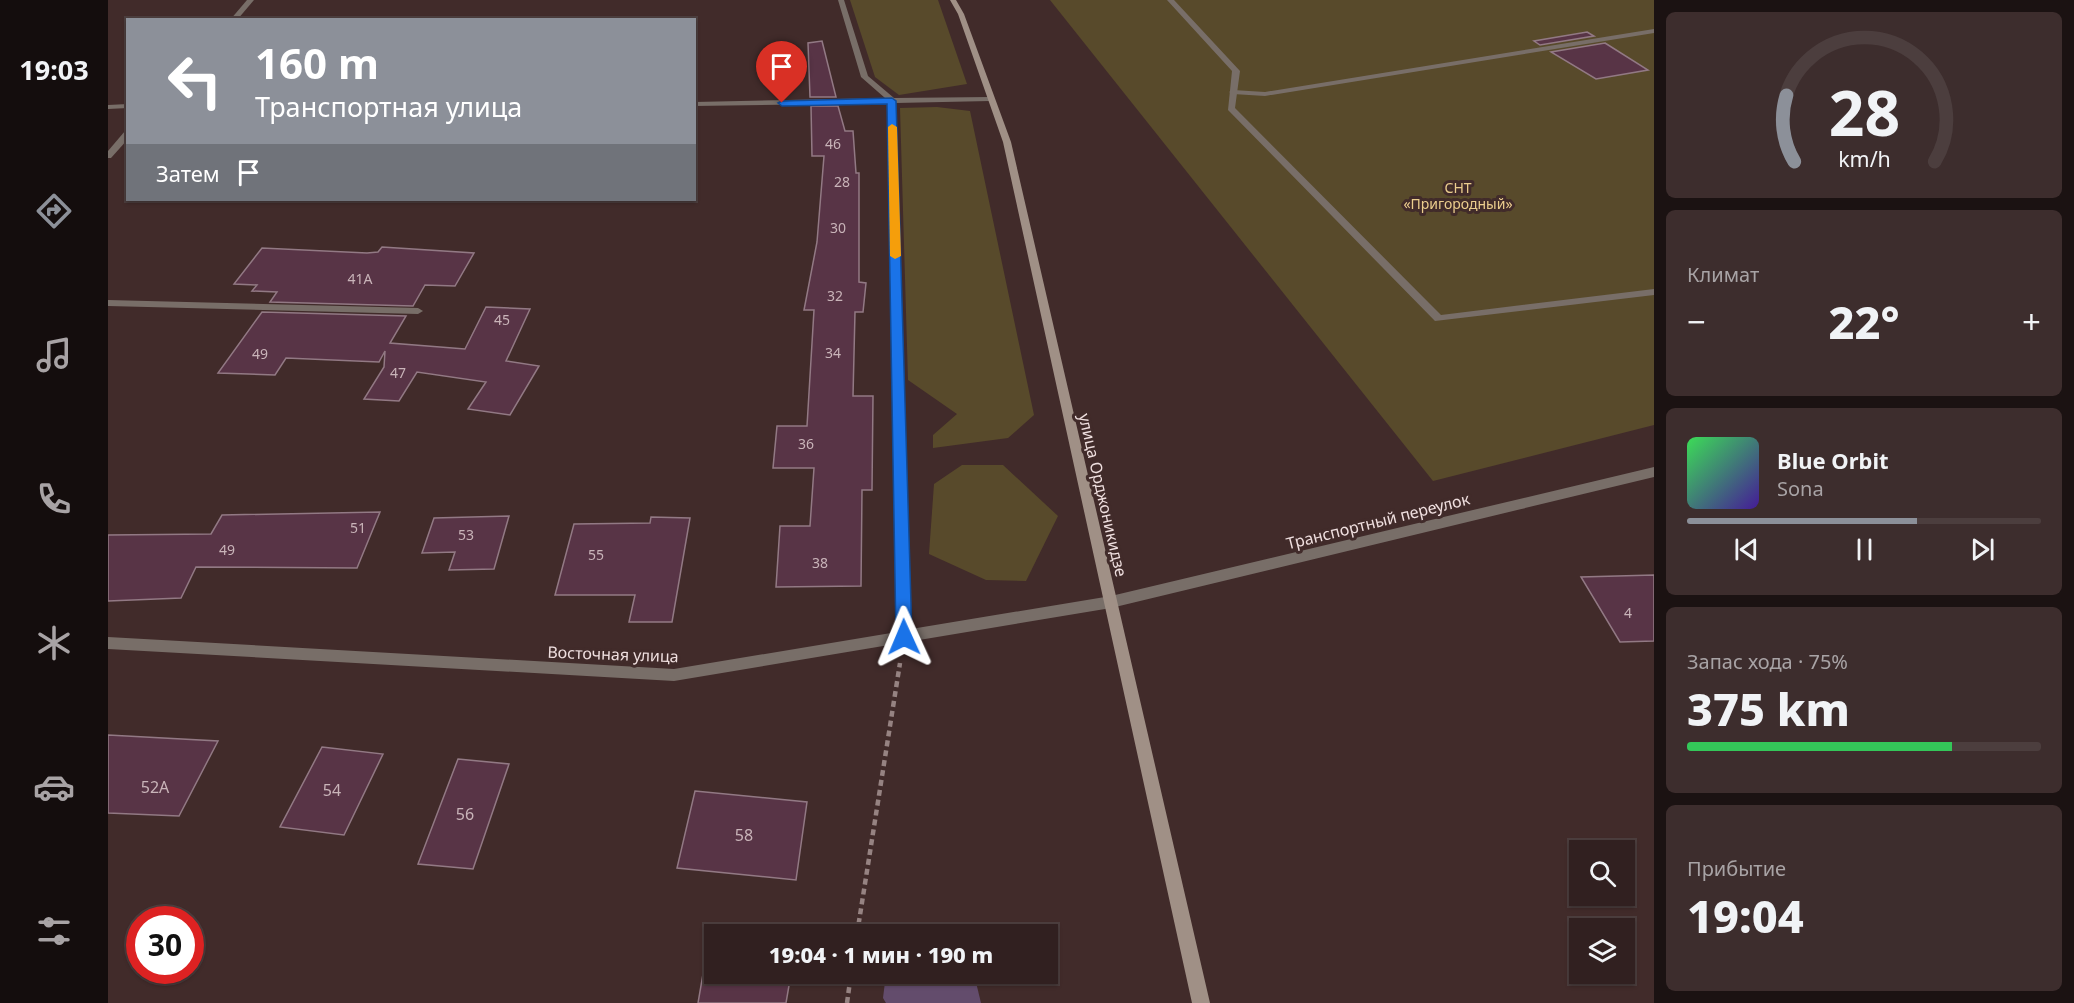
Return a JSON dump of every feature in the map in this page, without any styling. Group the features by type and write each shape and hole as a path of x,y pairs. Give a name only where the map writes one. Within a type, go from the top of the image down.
{"main road":[{"name":"улица Орджоникидзе","path":"953,0 961,14 1007,142 1201,1003"}],"street":[{"path":"235,18 251,0"},
{"path":"841,0 865,77 892,101 904,637"},
{"path":"1170,0 1236,71 1231,108 1439,319 1654,292"},
{"path":"1233,92 1265,94 1654,31"},
{"path":"696,104 990,99"},
{"path":"108,107 126,106"},
{"path":"108,156 126,135"},
{"path":"108,303 418,311"},
{"name":"Транспортный переулок","path":"1111,602 1654,472"},
{"name":"Восточная улица","path":"108,643 674,675 1111,602"}],"path":[{"path":"859,924 904,637"},
{"path":"847,1003 850,984"}],"green space":[{"path":"850,0 938,0 967,84 899,95 875,77"},
{"name":"СНТ «Пригородный»","path":"1050,0 1654,0 1654,425 1433,481"},
{"path":"937,107 970,111 1034,415 1008,438 933,448 933,435 957,414 908,380 900,108"},
{"path":"962,465 1003,465 1058,516 1026,581 986,580 929,554 934,484"}],"shaded area":[{"path":"885,984 976,984 981,1003 886,1003 883,998"}],"building":[{"path":"1587,32 1594,36 1540,45 1534,41"},
{"path":"822,41 836,97 810,97 808,43"},
{"path":"1605,43 1648,70 1596,79 1551,52"},
{"path":"811,106 838,106 845,131 853,131 856,173 859,173 859,282 866,283 863,312 855,312 853,396 873,396 872,490 862,490 861,586 776,587 780,526 810,526 814,468 773,468 777,426 807,426 814,310 804,310 817,242 824,156 812,156"},
{"path":"382,247 474,253 455,286 425,285 413,306 270,302 277,292 252,291 257,285 234,284 262,248 367,253 378,252"},
{"path":"486,307 530,309 506,361 539,366 510,415 468,409 486,382 417,372 399,401 364,399 384,367 385,351 379,362 286,358 275,375 218,373 262,312 406,316 390,343 465,349"},
{"path":"380,512 357,568 196,567 181,598 108,601 108,535 211,534 222,515"},
{"path":"509,516 494,569 449,570 455,552 422,553 434,518"},
{"path":"651,517 690,518 672,622 629,622 635,595 555,595 574,524 650,523"},
{"path":"1654,575 1654,641 1620,642 1581,577"},
{"path":"108,735 218,741 179,816 108,813"},
{"path":"322,747 383,754 344,835 280,827"},
{"path":"458,759 509,764 473,869 418,864"},
{"path":"695,791 807,802 796,880 677,868"},
{"path":"703,974 704,984 789,984 786,1003 698,1003"}],"slow traffic":[{"path":"892,127 895,256"}],"route":[{"path":"782,103 892,101 904,637"}]}
